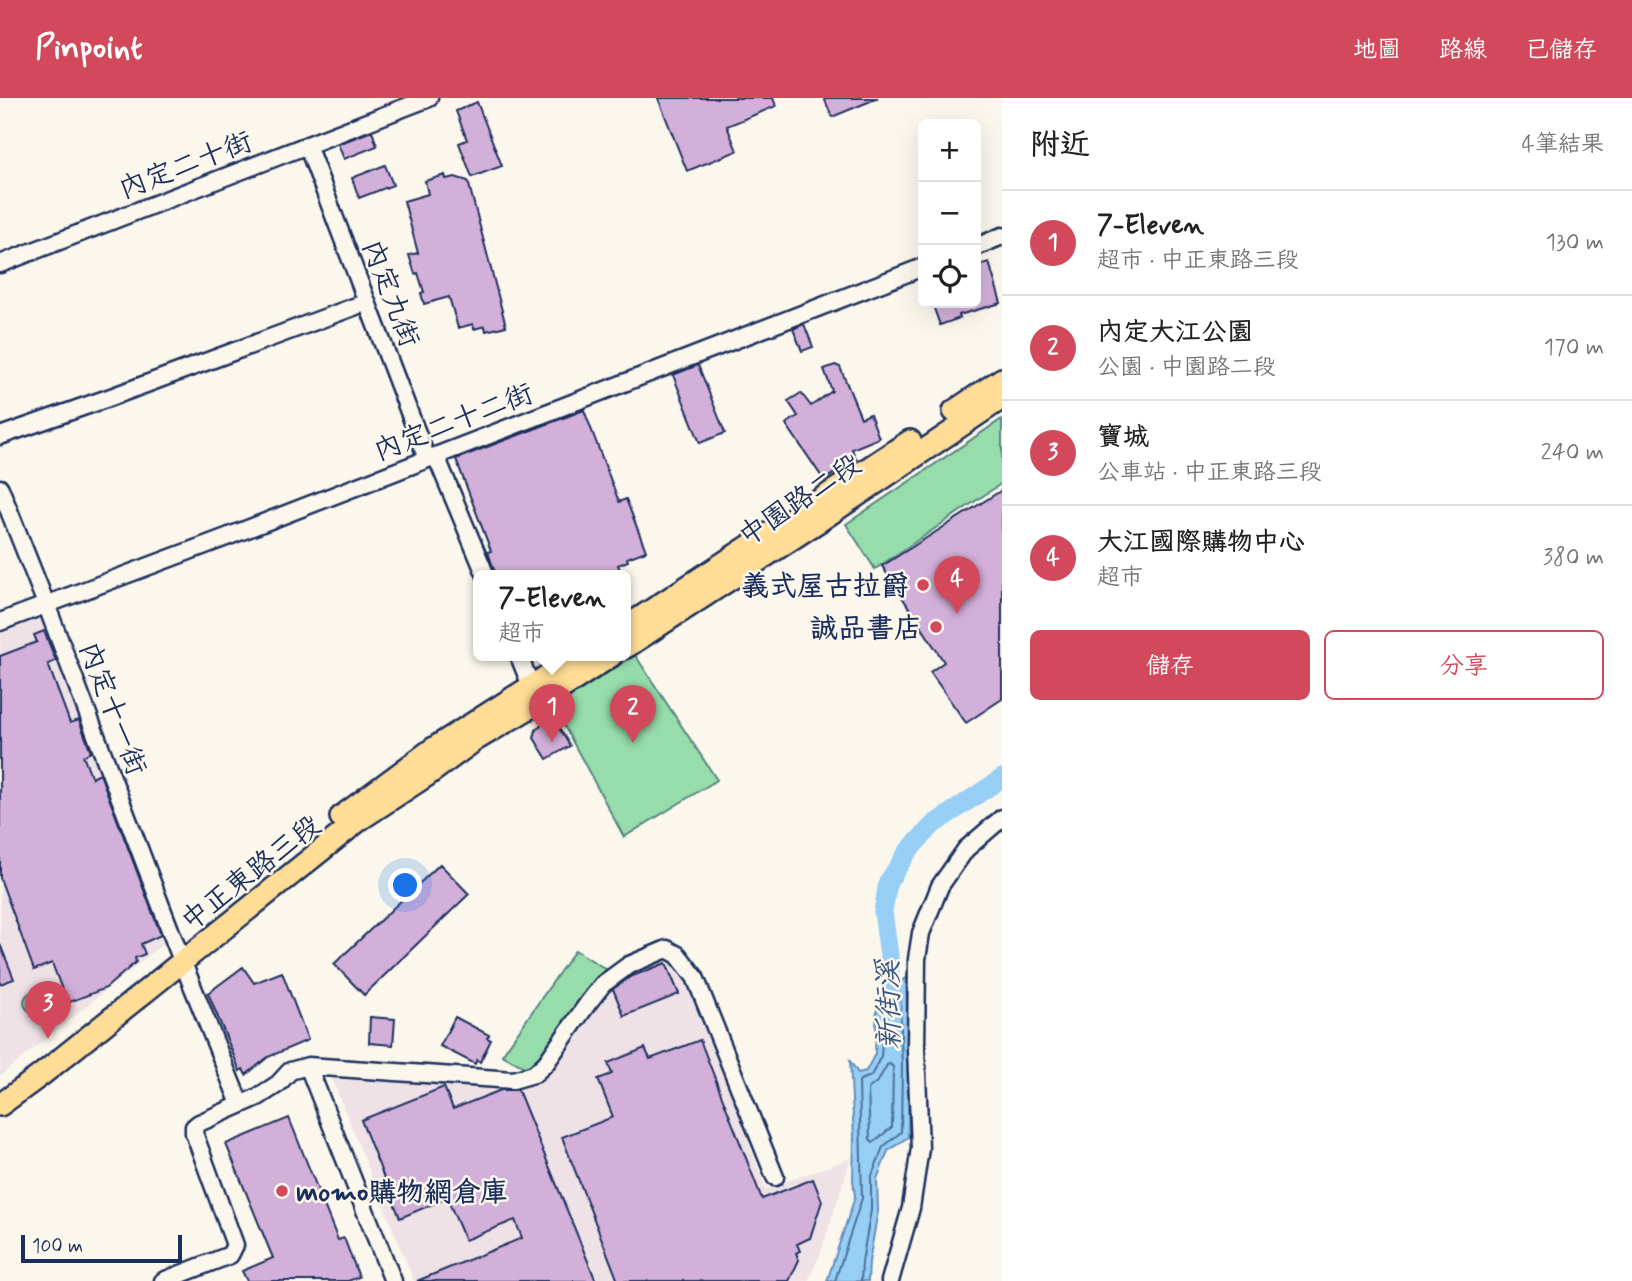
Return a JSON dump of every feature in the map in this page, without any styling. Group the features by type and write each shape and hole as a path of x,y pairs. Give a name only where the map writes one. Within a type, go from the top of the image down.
{"main road":[{"name":"中園路二段","path":"631,623 1002,379"},
{"name":"中園路二段","path":"631,643 1002,398"},
{"path":"539,692 573,661"},
{"path":"180,954 350,810 434,748 601,661"},
{"name":"中正東路三段","path":"0,1089 180,954"},
{"name":"中正東路三段","path":"0,1105 41,1075 180,954"}],"street":[{"name":"內定二十街","path":"0,264 429,98"},
{"name":"內定九街","path":"307,145 367,302 432,458 483,570"},
{"path":"981,245 1002,236"},
{"name":"內定二十二街","path":"0,622 918,269"},
{"path":"0,436 367,302"},
{"name":"內定十一街","path":"0,488 240,1104"},
{"path":"522,661 539,692"},
{"path":"890,1281 911,1208 920,1148 916,1036 917,959 922,933 940,886 966,849 1002,818"},
{"path":"163,1281 230,1255 234,1245 194,1127 258,1097 290,1072 308,1066 513,1080 534,1074 546,1063 603,984 629,965 667,949 678,955 695,977 775,1177"},
{"path":"308,1066 393,1281"}],"shaded area":[{"path":"41,613 170,938 0,1076 0,629"},
{"path":"660,958 672,958 685,970 766,1189 851,1158 820,1255 808,1281 414,1281 332,1079 527,1087 577,1036 608,988 620,976"}],"green space":[{"path":"1002,419 1002,483 875,569 846,524"},
{"path":"635,655 717,780 624,837 554,707 626,661 631,661"},
{"path":"575,950 609,971 543,1055 526,1068 502,1055"},
{"path":"34,992 41,995 44,1002 41,1009 34,1012 27,1009 24,1002 27,995"}],"water":[{"name":"新街溪","path":"906,977 908,1137 888,1151 877,1179 878,1211 868,1281 827,1281 855,1197 850,1061 858,1073 866,1071 875,1054 877,1006"}],"building":[{"path":"658,98 773,98 776,106 727,126 737,151 687,171"},
{"path":"824,98 878,98 832,117"},
{"path":"477,102 502,166 472,177 459,143 467,140 456,111"},
{"path":"372,131 377,146 344,159 338,144"},
{"path":"385,165 393,185 359,198 352,178"},
{"path":"445,175 446,179 455,177 468,181 506,326 486,331 485,326 474,329 473,324 458,328 449,297 424,304 421,293 424,292 409,255 418,253 404,201 428,194 425,181"},
{"path":"989,262 1001,303 959,315 960,318 940,325 934,308 981,308 981,264"},
{"path":"804,324 813,347 802,351 793,329"},
{"path":"698,365 725,433 700,443 673,375"},
{"path":"835,365 840,367 861,418 870,414 879,438 852,449 856,459 824,480 786,424 798,416 788,401 801,393 811,406 832,391 824,369"},
{"path":"584,410 619,502 626,499 646,551 627,558 628,561 618,565 620,570 494,570 488,552 491,551 456,459"},
{"path":"1002,490 1002,699 966,723 930,672 944,662 882,566"},
{"path":"44,631 56,661 48,664 70,723 79,720 91,752 83,756 92,778 100,774 161,935 141,944 145,954 135,958 136,962 106,988 67,1003 52,963 34,970 0,878 0,656 37,642 34,635"},
{"path":"555,721 570,746 547,759 534,738 536,730 543,723"},
{"path":"440,864 469,894 364,995 334,964"},
{"path":"0,944 14,979 0,984"},
{"path":"666,963 679,994 624,1016 613,989 630,977"},
{"path":"243,967 254,983 282,972 308,1040 268,1057 246,1075 243,1069 240,1071 208,993"},
{"path":"370,1017 395,1019 393,1045 369,1043"},
{"path":"455,1017 489,1035 487,1038 491,1040 480,1062 477,1060 475,1064 440,1046"},
{"path":"700,1040 762,1199 813,1179 822,1201 810,1238 797,1244 800,1251 796,1253 799,1260 789,1281 618,1281 562,1137 613,1117 598,1079 612,1074 608,1063 645,1048 650,1059"},
{"path":"444,1087 453,1109 501,1090 518,1090 596,1281 417,1281 522,1238 515,1220 465,1240 447,1198 400,1218 361,1120"},
{"name":"momo購物網倉庫","path":"289,1118 338,1240 344,1238 359,1277 348,1281 247,1281 242,1271 273,1258 226,1144"}],"waterway":[{"name":"新街溪","path":"891,1017 889,955 883,912 888,882 909,850 934,824 1002,778"}],"place":[{"name":"義式屋古拉爵","path":"923,585"},
{"name":"大江國際購物中心","path":"957,614"},
{"name":"誠品書店","path":"936,627"},
{"name":"7-Eleven","path":"552,742"},
{"name":"內定大江公園","path":"633,743"},
{"name":"寶城","path":"48,1039"},
{"name":"momo購物網倉庫","path":"282,1191"}]}
